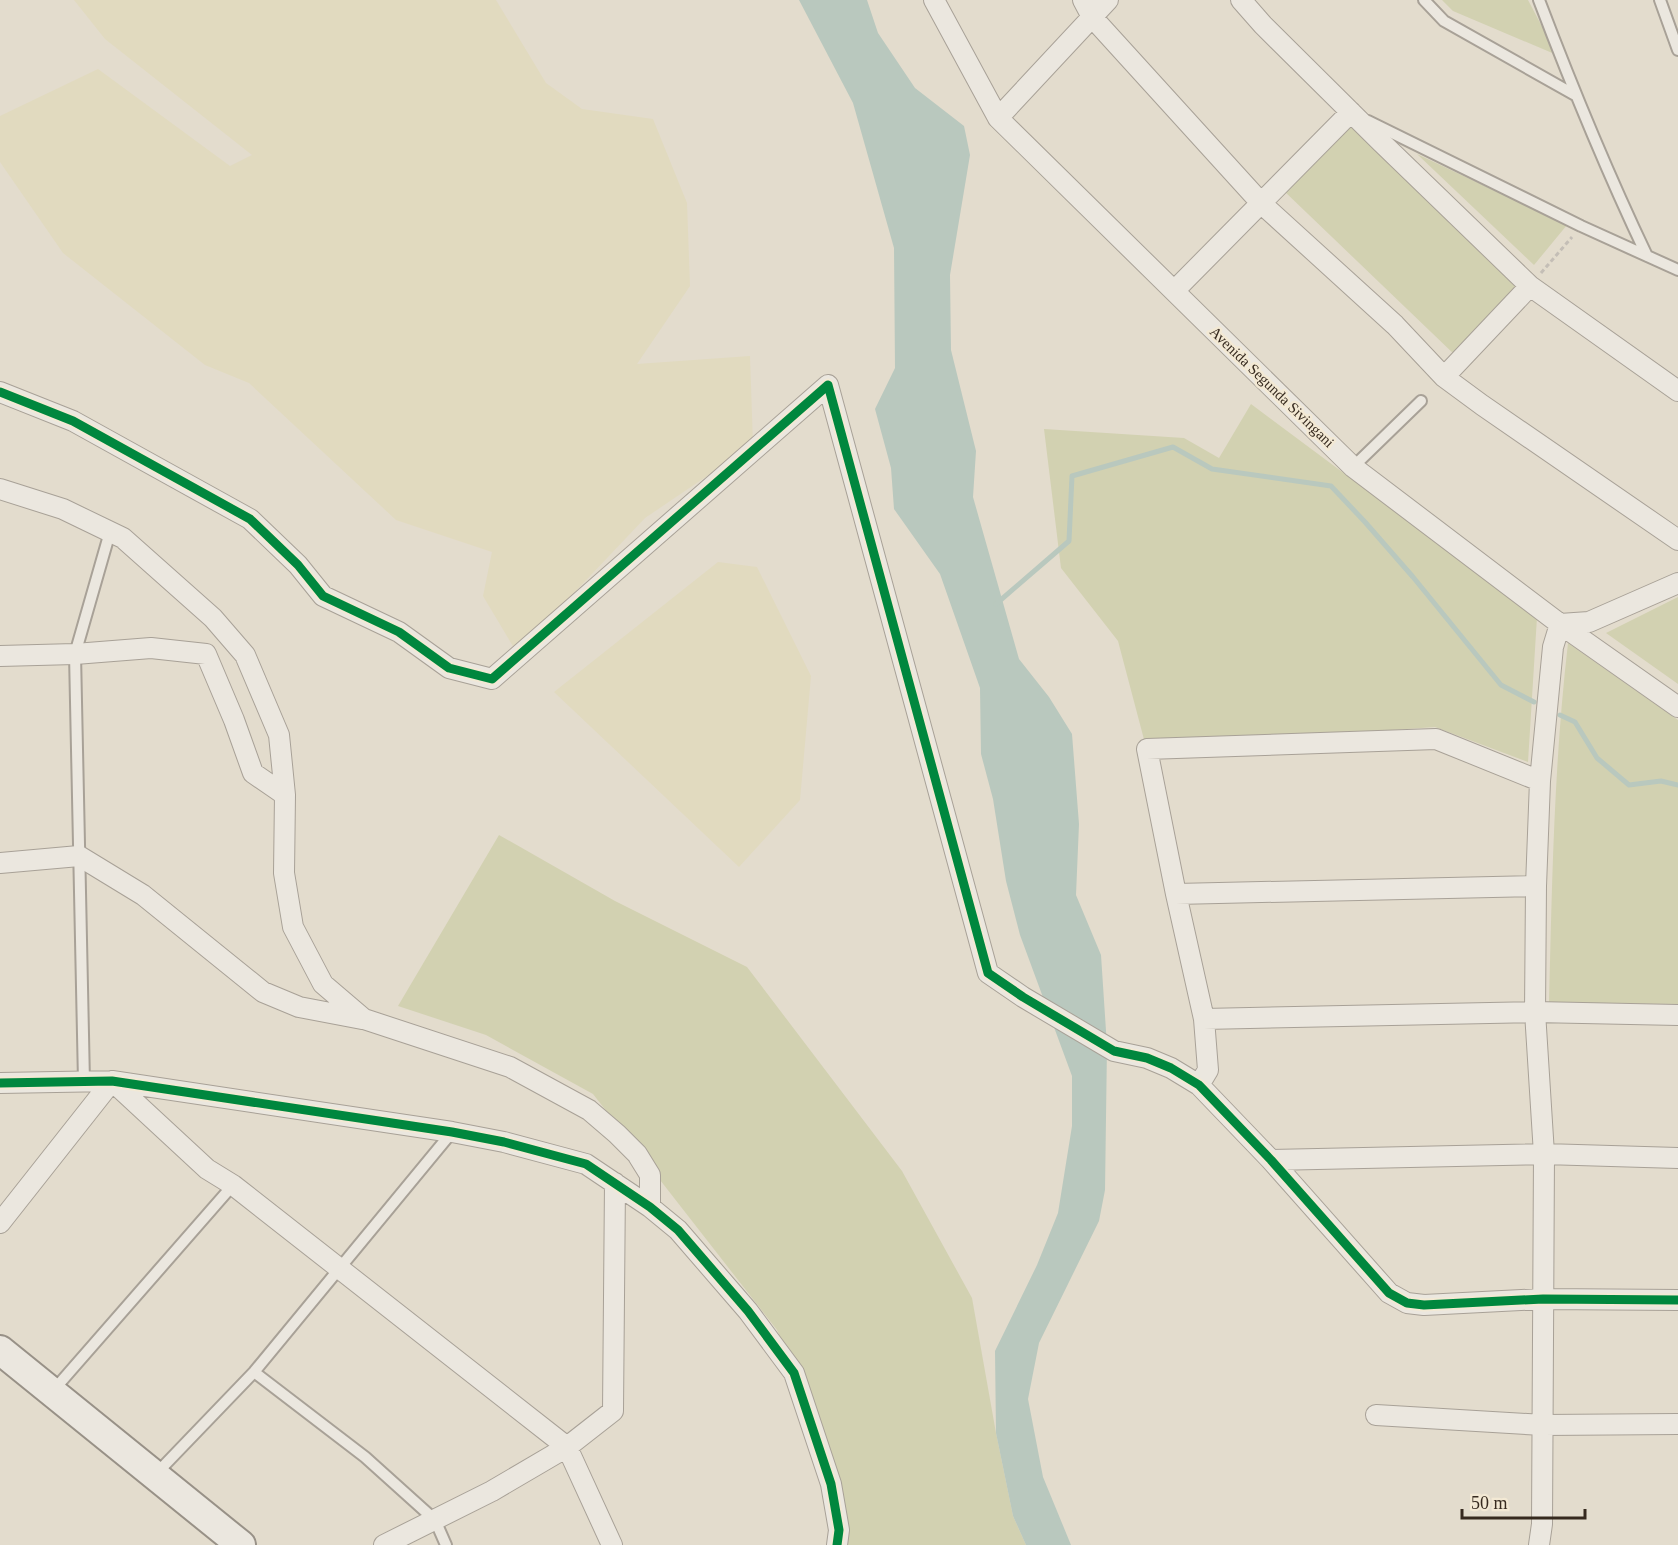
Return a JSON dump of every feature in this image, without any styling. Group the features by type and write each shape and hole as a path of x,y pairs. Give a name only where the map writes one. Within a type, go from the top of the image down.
{"street":[{"name":"Avenida Segunda Sivingani","path":"934,0 998,118 1353,467 1560,624 1678,707"},
{"path":"998,118 1087,9 1108,0"},
{"path":"1241,0 1263,25 1530,286 1678,392"},
{"path":"1087,9 1262,204 1395,325 1444,377 1678,540"},
{"path":"1174,291 1351,112"},
{"path":"1444,377 1530,286"},
{"path":"0,392 73,421 250,519 298,566 323,596 399,632 449,668 492,680 828,384 988,973 1114,1052 1147,1058 1199,1084 1271,1160 1389,1293 1407,1303 1424,1305 1543,1299 1678,1300"},
{"path":"0,489 63,509 123,538 213,618 245,656 279,735 285,795 284,873 293,927 323,984 364,1019"},
{"path":"1539,1545 1542,1524 1544,1155 1535,1011 1536,886 1540,781 1553,647 1560,624 1589,621 1678,583"},
{"path":"0,656 75,654 151,648 206,654 253,773 285,795"},
{"path":"1199,1084 1208,1070 1204,1019 1147,749 1436,739 1540,781"},
{"path":"0,863 79,856 143,895 263,992 299,1007 364,1019 510,1067 549,1086 589,1110 617,1134 641,1161 650,1175 650,1207"},
{"path":"1176,894 1536,886"},
{"path":"1204,1019 1535,1011 1678,1015"},
{"path":"112,1081 207,1169 233,1185 567,1447 612,1545"},
{"path":"0,1223 112,1081"},
{"path":"0,1083 112,1081 452,1132 504,1142 586,1164 650,1207 678,1230 748,1311 794,1373 831,1484 839,1530 837,1545"},
{"path":"1271,1160 1544,1155 1678,1158"},
{"path":"384,1545 492,1491 567,1447 613,1411 615,1183"},
{"path":"0,1350 241,1545"},
{"path":"1376,1415 1543,1425 1678,1424"}],"lane":[{"path":"1424,0 1444,21 1575,95"},
{"path":"1539,0 1575,95 1647,256"},
{"path":"1660,0 1678,50"},
{"path":"1351,112 1581,226 1678,270"},
{"path":"1353,467 1421,401"},
{"path":"84,1082 75,654 110,532"},
{"path":"155,1476 254,1372 452,1132"},
{"path":"51,1392 233,1185"},
{"path":"254,1372 365,1457 435,1520 446,1545"}],"path":[{"path":"1530,286 1581,226"}],"shaded area":[{"path":"74,0 496,0 546,83 582,109 653,119 687,203 690,286 637,364 750,356 753,445 645,518 517,653 483,596 492,552 396,520 249,383 205,365 63,253 0,162 0,116 98,69 230,166 252,155 105,39"},
{"path":"799,0 867,0 878,33 915,88 964,126 970,155 950,275 951,350 976,451 973,497 1019,659 1049,697 1072,734 1079,824 1076,895 1101,955 1107,1046 1105,1190 1099,1221 1039,1343 1028,1399 1043,1477 1071,1545 1026,1545 1013,1516 996,1433 995,1351 1037,1265 1058,1213 1072,1126 1072,1076 1020,935 1006,881 993,799 981,754 980,688 940,574 894,509 891,468 875,409 895,368 894,248 853,103"},
{"path":"718,562 757,567 811,676 800,800 739,867 554,692"}],"green space":[{"path":"1442,0 1528,0 1557,55 1453,11"},
{"path":"1351,119 1523,285 1456,356 1283,190"},
{"path":"1417,154 1567,225 1534,265"},
{"path":"1251,404 1537,617 1528,762 1435,727 1146,747 1118,641 1061,568 1044,429 1184,438 1219,458"},
{"path":"1678,597 1678,684 1606,633"},
{"path":"1568,643 1678,720 1678,1004 1549,1003 1557,778"},
{"path":"499,835 615,901 747,967 902,1171 972,1298 1013,1516 1026,1545 837,1545 837,1473 777,1330 593,1094 486,1035 398,1006"}],"waterway":[{"path":"996,604 1069,541 1072,476 1173,447 1212,469 1331,486 1413,577 1501,685 1534,702"},
{"path":"1560,715 1575,722 1597,758 1629,785 1661,781 1678,785"}],"cycle path":[{"path":"0,392 73,421 250,519 298,565 323,596 399,632 449,668 492,679 828,385 988,973 1023,997 1114,1051 1147,1058 1171,1068 1199,1085 1271,1160 1389,1293 1407,1303 1424,1305 1543,1299 1678,1300"},
{"path":"0,1083 112,1081 452,1132 504,1142 586,1164 650,1207 678,1230 748,1311 794,1373 831,1484 839,1530 837,1545"}]}
